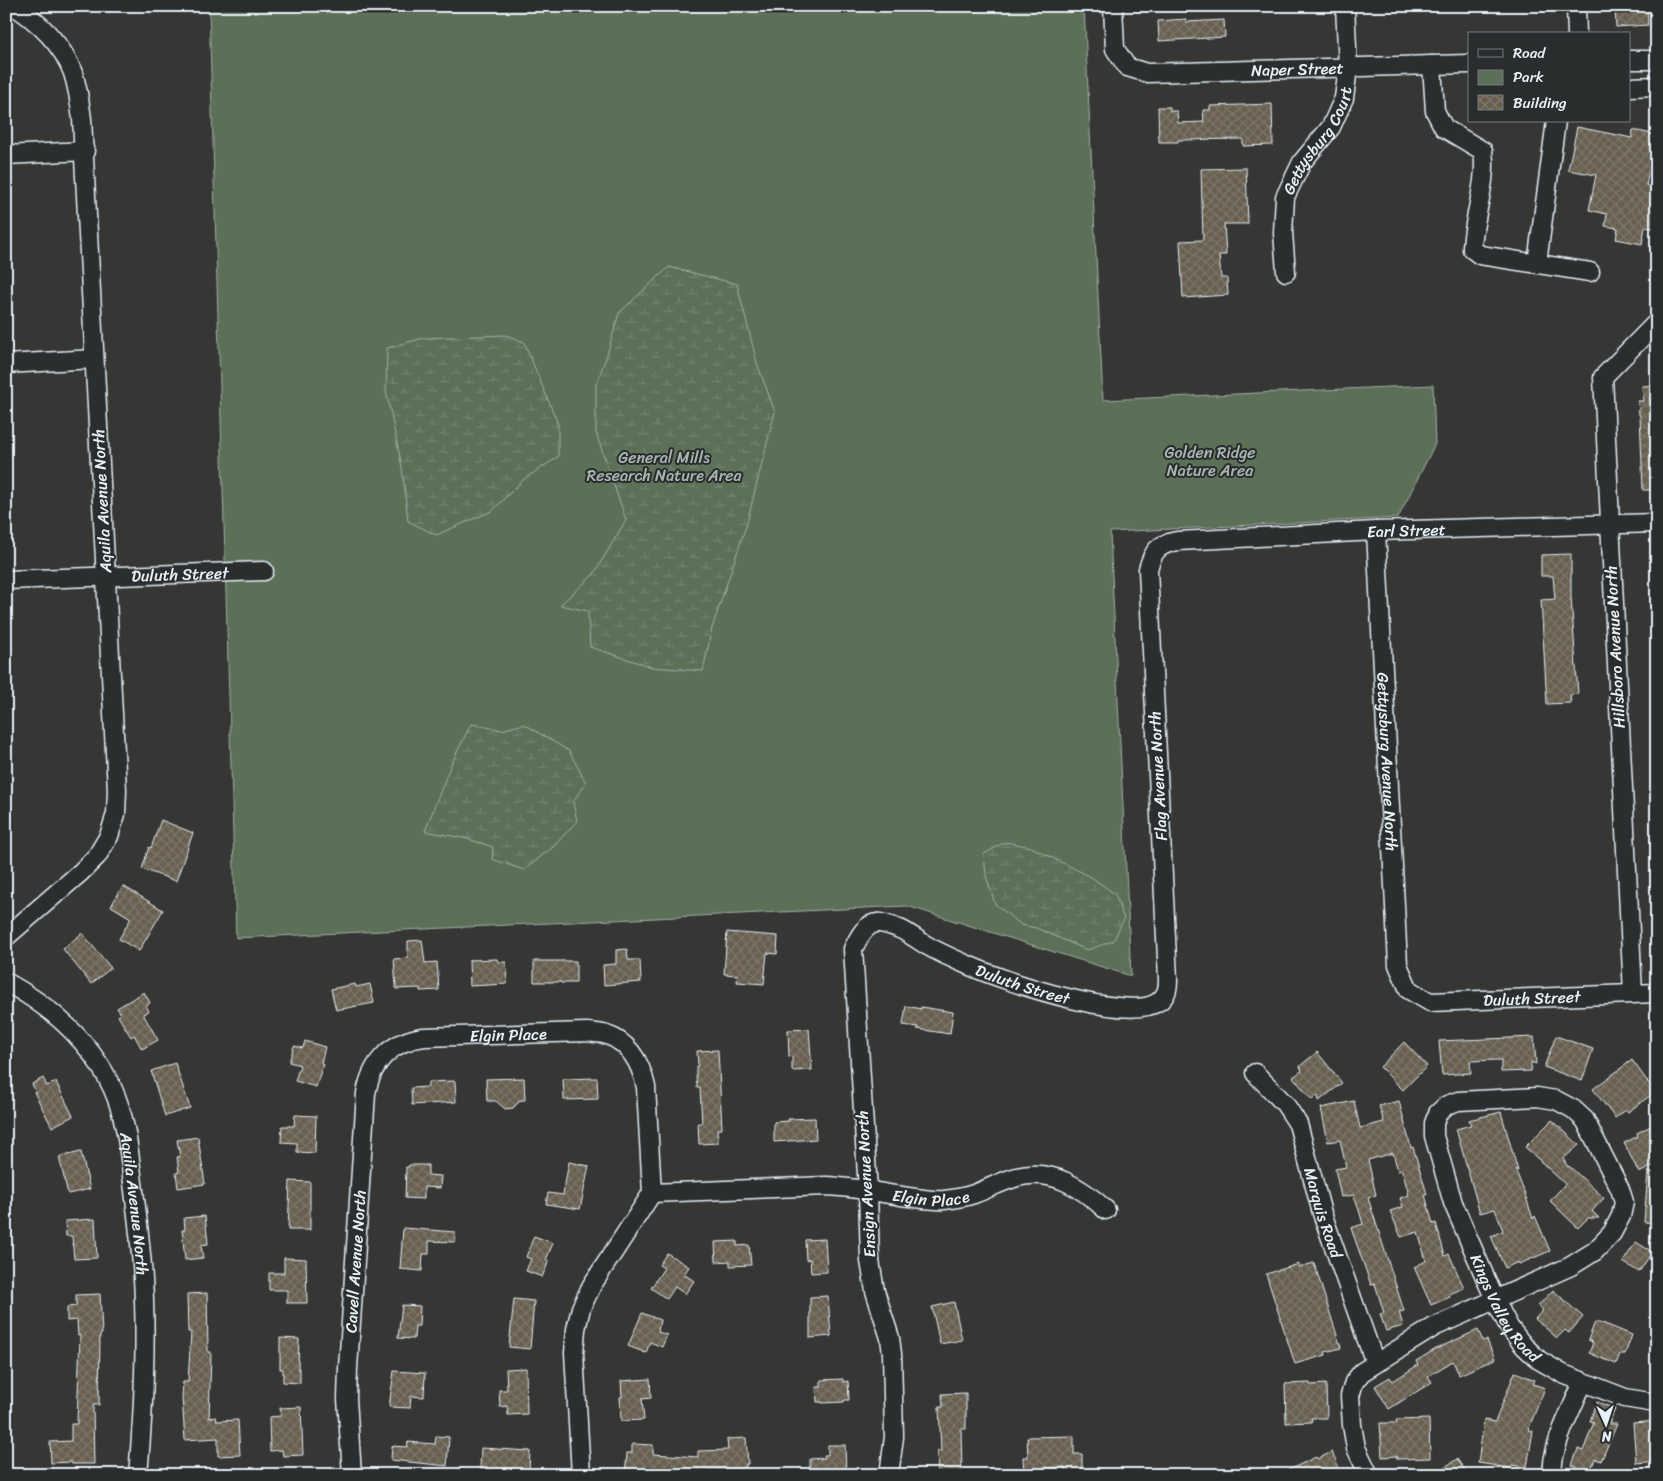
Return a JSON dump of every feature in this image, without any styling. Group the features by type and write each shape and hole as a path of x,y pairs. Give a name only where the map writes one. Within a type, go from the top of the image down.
{"street":[{"name":"Aquila Avenue North","path":"6,937 97,856 109,836 116,814 117,790 85,151 79,93 72,71 60,49 44,30 14,6"},
{"name":"Naper Street","path":"1113,6 1115,49 1126,67 1147,73 1468,64"},
{"path":"1345,6 1348,68"},
{"path":"1576,6 1577,32"},
{"path":"1630,60 1657,60"},
{"path":"1432,65 1435,111 1444,128 1483,151 1486,165 1472,236 1472,249 1480,254 1590,272"},
{"name":"Gettysburg Court","path":"1286,272 1283,233 1285,197 1302,162 1331,128 1344,98 1348,68"},
{"path":"1630,87 1657,86"},
{"path":"1537,263 1556,122"},
{"path":"6,155 85,151"},
{"name":"Hillsboro Avenue North","path":"1633,994 1603,376 1657,322"},
{"path":"6,364 94,359"},
{"name":"Earl Street","path":"1157,548 1167,543 1178,542 1376,531 1657,523"},
{"name":"Gettysburg Avenue North","path":"1376,531 1398,965 1409,990"},
{"name":"Flag Avenue North","path":"1157,548 1151,558 1148,569 1168,979 1167,992 1158,1002"},
{"name":"Duluth Street","path":"6,580 264,571"},
{"name":"Ensign Avenue North","path":"889,1475 894,1429 892,1354 890,1338 872,1274 853,949 859,936 869,926 878,922 898,927"},
{"name":"Duluth Street","path":"898,927 926,945 963,963 1017,984 1066,998 1118,1007 1141,1008 1158,1002"},
{"name":"Aquila Avenue North","path":"6,982 46,1008 73,1030 94,1057 112,1088 126,1130 137,1215 144,1298 144,1382 138,1475"},
{"name":"Duluth Street","path":"1409,990 1430,1002 1657,993"},
{"name":"Elgin Place","path":"386,1054 397,1045 410,1039 424,1037 587,1032 606,1035 619,1041 636,1059 643,1072 646,1087 652,1193 826,1186 848,1187 914,1198 943,1200 973,1194 1017,1177 1033,1175 1052,1177 1068,1182 1086,1192 1106,1210"},
{"name":"Cavell Avenue North","path":"352,1475 347,1399 366,1093 369,1078 376,1065 386,1054"},
{"name":"Marquis Road","path":"1255,1072 1285,1104 1298,1124 1322,1213 1375,1363"},
{"name":"Kings Valley Road","path":"1495,1300 1571,1266 1594,1251 1612,1233 1621,1216 1624,1202 1620,1189 1586,1120 1573,1109 1556,1100 1538,1097 1458,1101 1448,1105 1438,1113 1434,1123 1434,1136 1453,1203 1495,1300 1509,1327 1524,1346 1539,1360 1563,1374 1626,1398 1657,1402"},
{"path":"581,1475 574,1353 580,1308 592,1285 652,1193"},
{"path":"1369,1475 1356,1448 1352,1425 1350,1396 1354,1382 1362,1372 1375,1363 1434,1327 1495,1300"},
{"path":"1553,1475 1553,1452 1583,1382"}],"green space":[{"name":"General Mills Research Nature Area","path":"209,6 1084,6 1103,400 1433,385 1435,444 1398,518 1110,532 1131,976 907,906 236,938"},
{"path":"669,267 737,284 757,363 775,412 746,526 712,628 703,671 652,667 590,647 588,611 560,605 594,574 626,520 596,433 596,385 619,313"},
{"path":"506,335 524,342 558,424 558,457 524,479 492,511 436,535 408,521 402,467 386,391 387,348 424,338"},
{"path":"471,724 502,730 524,724 569,751 586,783 573,802 577,821 553,847 524,870 492,859 493,847 468,839 425,831 451,764"},
{"path":"1005,842 1031,847 1091,877 1115,894 1124,919 1113,941 1087,950 1036,928 1021,925 995,904 986,876 984,854"}],"building":[{"path":"1615,6 1647,6 1648,25 1616,27"},
{"path":"1186,19 1186,22 1224,20 1225,37 1159,41 1158,21"},
{"path":"1272,104 1273,145 1243,146 1243,139 1159,142 1158,107 1170,107 1170,111 1177,111 1178,123 1204,122 1203,110 1210,110 1210,106"},
{"path":"1577,127 1632,138 1633,130 1657,135 1657,162 1651,161 1646,185 1657,187 1657,229 1645,227 1642,244 1616,239 1618,228 1605,226 1607,214 1589,210 1596,175 1568,170"},
{"path":"1246,168 1248,224 1224,224 1226,255 1219,255 1221,278 1227,278 1228,295 1183,298 1180,241 1203,240 1201,169"},
{"path":"1657,385 1657,490 1643,490 1638,401 1643,401 1642,386"},
{"path":"1571,554 1571,597 1578,694 1570,695 1571,703 1547,704 1541,600 1555,599 1553,576 1541,576 1541,555"},
{"path":"161,820 193,833 176,881 142,869"},
{"path":"123,886 163,910 139,951 119,939 131,918 111,906"},
{"path":"727,932 778,936 777,954 767,953 764,984 737,982 738,975 724,974"},
{"path":"82,933 111,968 91,984 63,949"},
{"path":"422,940 425,963 437,962 439,990 420,991 420,988 396,989 394,959 408,958 408,941"},
{"path":"627,949 628,960 640,960 641,982 604,985 603,965 616,964 616,950"},
{"path":"497,959 498,962 506,962 507,984 470,986 469,960"},
{"path":"534,961 576,961 576,983 534,982"},
{"path":"355,984 356,987 370,984 374,1003 336,1010 331,989"},
{"path":"144,992 150,1003 146,1006 149,1011 143,1014 158,1040 142,1049 134,1035 131,1037 118,1016 121,1014 117,1008"},
{"path":"906,1006 953,1012 950,1034 903,1025"},
{"path":"809,1029 812,1070 792,1071 792,1056 789,1057 788,1030"},
{"path":"1556,1036 1593,1049 1582,1081 1544,1067"},
{"path":"1534,1037 1536,1064 1531,1062 1531,1071 1501,1072 1501,1060 1470,1061 1471,1073 1442,1075 1439,1041"},
{"path":"305,1041 325,1047 321,1063 323,1064 316,1087 295,1081 300,1065 289,1062 294,1046 303,1048"},
{"path":"1404,1042 1427,1066 1403,1090 1380,1067"},
{"path":"718,1050 722,1129 717,1129 718,1143 699,1144 698,1123 702,1123 700,1088 697,1088 696,1075 696,1066 698,1066 697,1051"},
{"path":"1317,1052 1342,1083 1319,1101 1318,1095 1312,1100 1293,1077 1302,1071 1300,1066"},
{"path":"1632,1060 1655,1092 1628,1112 1626,1110 1615,1118 1593,1089"},
{"path":"175,1063 190,1108 165,1116 151,1071"},
{"path":"43,1078 47,1086 56,1082 73,1116 52,1127 34,1092 36,1092 32,1084"},
{"path":"524,1078 525,1100 521,1100 513,1108 505,1109 496,1101 487,1101 486,1079"},
{"path":"597,1078 598,1099 564,1100 563,1079"},
{"path":"455,1081 456,1102 412,1105 411,1088 428,1087 428,1082"},
{"path":"1354,1101 1360,1128 1384,1122 1379,1106 1399,1101 1411,1148 1413,1147 1427,1194 1425,1195 1433,1224 1436,1223 1445,1256 1449,1254 1464,1288 1449,1294 1450,1297 1431,1305 1414,1267 1426,1261 1418,1232 1401,1237 1390,1211 1403,1207 1400,1198 1409,1195 1402,1170 1398,1171 1393,1153 1368,1160 1376,1195 1368,1198 1404,1311 1399,1312 1403,1326 1386,1331 1380,1314 1384,1313 1375,1284 1371,1285 1351,1228 1363,1224 1356,1200 1354,1195 1341,1197 1335,1169 1346,1167 1340,1140 1328,1142 1321,1108"},
{"path":"1501,1112 1518,1171 1515,1169 1533,1219 1535,1216 1550,1251 1505,1268 1491,1236 1503,1231 1495,1209 1480,1213 1456,1129 1471,1125 1469,1120"},
{"path":"295,1115 316,1116 315,1153 297,1152 297,1143 281,1142 282,1126 294,1126"},
{"path":"815,1118 816,1139 774,1142 774,1122 789,1121 788,1119"},
{"path":"1552,1120 1579,1145 1563,1159 1568,1167 1604,1198 1592,1211 1599,1218 1588,1218 1578,1228 1550,1201 1565,1184 1525,1147"},
{"path":"1657,1123 1657,1164 1639,1173 1624,1143 1638,1136 1637,1133"},
{"path":"198,1137 205,1184 178,1188 176,1173 179,1172 177,1157 180,1157 177,1140"},
{"path":"81,1152 90,1189 68,1194 59,1157"},
{"path":"569,1162 589,1166 580,1209 546,1204 548,1193 563,1195"},
{"path":"409,1165 428,1165 428,1175 441,1176 440,1188 424,1187 424,1199 405,1198 406,1167 409,1167"},
{"path":"1648,1172 1657,1172 1657,1223 1644,1222"},
{"path":"290,1181 310,1182 310,1230 288,1230"},
{"path":"205,1216 208,1244 201,1245 203,1258 185,1260 182,1230 185,1230 184,1218"},
{"path":"95,1219 97,1258 74,1259 72,1236 66,1236 65,1221"},
{"path":"403,1228 455,1232 455,1242 429,1241 429,1254 423,1254 422,1271 400,1269"},
{"path":"534,1236 553,1243 546,1260 549,1261 542,1277 526,1271 531,1259 526,1257"},
{"path":"825,1239 827,1272 811,1273 810,1259 806,1260 805,1240"},
{"path":"737,1241 737,1246 749,1245 751,1265 730,1266 730,1261 716,1262 715,1242"},
{"path":"1636,1242 1652,1252 1639,1272 1623,1262"},
{"path":"667,1253 689,1267 684,1274 694,1281 685,1294 675,1287 667,1299 651,1288 664,1268 659,1265"},
{"path":"284,1258 306,1259 307,1303 287,1303 287,1290 269,1290 269,1273 284,1273"},
{"path":"1314,1263 1341,1348 1325,1352 1326,1355 1295,1364 1266,1274 1299,1264 1299,1267"},
{"path":"1553,1290 1583,1317 1569,1333 1565,1330 1557,1338 1535,1319 1543,1310 1538,1306"},
{"path":"207,1293 208,1352 211,1352 209,1418 216,1417 217,1421 238,1420 240,1455 218,1456 218,1438 185,1440 182,1397 183,1382 188,1382 191,1332 188,1332 187,1294"},
{"path":"100,1294 102,1334 100,1334 99,1405 93,1405 94,1464 51,1463 50,1442 71,1441 71,1424 77,1424 80,1335 78,1336 77,1320 67,1321 67,1307 76,1306 76,1295"},
{"path":"828,1296 831,1336 810,1338 810,1297"},
{"path":"514,1299 534,1301 530,1349 509,1347"},
{"path":"954,1302 962,1340 940,1344 932,1307"},
{"path":"402,1305 420,1306 419,1326 415,1326 414,1339 398,1338"},
{"path":"642,1313 660,1320 658,1332 667,1335 662,1347 650,1342 646,1353 628,1346"},
{"path":"1595,1322 1600,1322 1632,1335 1625,1354 1620,1354 1616,1364 1589,1353 1593,1343 1588,1340"},
{"path":"1478,1330 1483,1341 1487,1340 1495,1359 1459,1375 1453,1361 1428,1376 1432,1382 1389,1409 1375,1386 1390,1377 1393,1381 1418,1365 1416,1361 1436,1349"},
{"path":"280,1338 299,1339 298,1369 300,1369 300,1383 283,1382 283,1369 280,1369"},
{"path":"526,1368 527,1414 508,1415 507,1406 500,1407 499,1390 507,1390 506,1369"},
{"path":"394,1371 425,1373 424,1397 411,1396 410,1408 389,1407"},
{"path":"1515,1372 1535,1380 1533,1384 1545,1388 1528,1430 1533,1431 1527,1467 1512,1465 1511,1468 1478,1463 1484,1420 1495,1422"},
{"path":"650,1379 651,1398 642,1399 644,1420 621,1421 621,1381"},
{"path":"843,1379 843,1382 848,1381 849,1400 844,1400 844,1402 817,1402 816,1387 821,1387 821,1380"},
{"path":"1310,1383 1310,1385 1326,1384 1327,1418 1311,1418 1312,1422 1286,1423 1285,1384"},
{"path":"966,1393 966,1429 961,1429 962,1475 938,1475 937,1451 941,1451 939,1407 943,1407 942,1394"},
{"path":"1597,1402 1615,1409 1609,1424 1617,1424 1601,1461 1595,1459 1590,1472 1572,1465 1578,1449 1583,1451 1594,1422 1590,1421"},
{"path":"301,1407 303,1455 283,1456 282,1450 270,1451 269,1417 281,1416 280,1408"},
{"path":"1429,1419 1430,1458 1397,1459 1397,1456 1382,1457 1380,1423 1397,1423 1396,1420"},
{"path":"1657,1421 1657,1461 1636,1463 1633,1423"},
{"path":"436,1436 449,1437 447,1466 391,1460 392,1446 407,1447 408,1442 435,1444"},
{"path":"1074,1436 1074,1454 1082,1454 1082,1472 1065,1473 1065,1467 1041,1468 1041,1475 1024,1475 1023,1457 1028,1457 1027,1437"},
{"path":"746,1438 748,1464 746,1464 746,1468 677,1472 677,1475 625,1475 627,1453 632,1453 632,1444 653,1445 653,1454 698,1457 698,1451 728,1450 727,1439"},
{"path":"828,1445 845,1445 846,1474 810,1475 810,1459 824,1458 824,1455 828,1455"},
{"path":"481,1448 530,1451 529,1472 480,1469"},
{"path":"1332,1452 1342,1475 1278,1475 1316,1457 1317,1459"},
{"path":"1457,1459 1468,1475 1433,1475"}],"park label":[{"name":"Golden Ridge Nature Area","path":"1210,461"}]}
